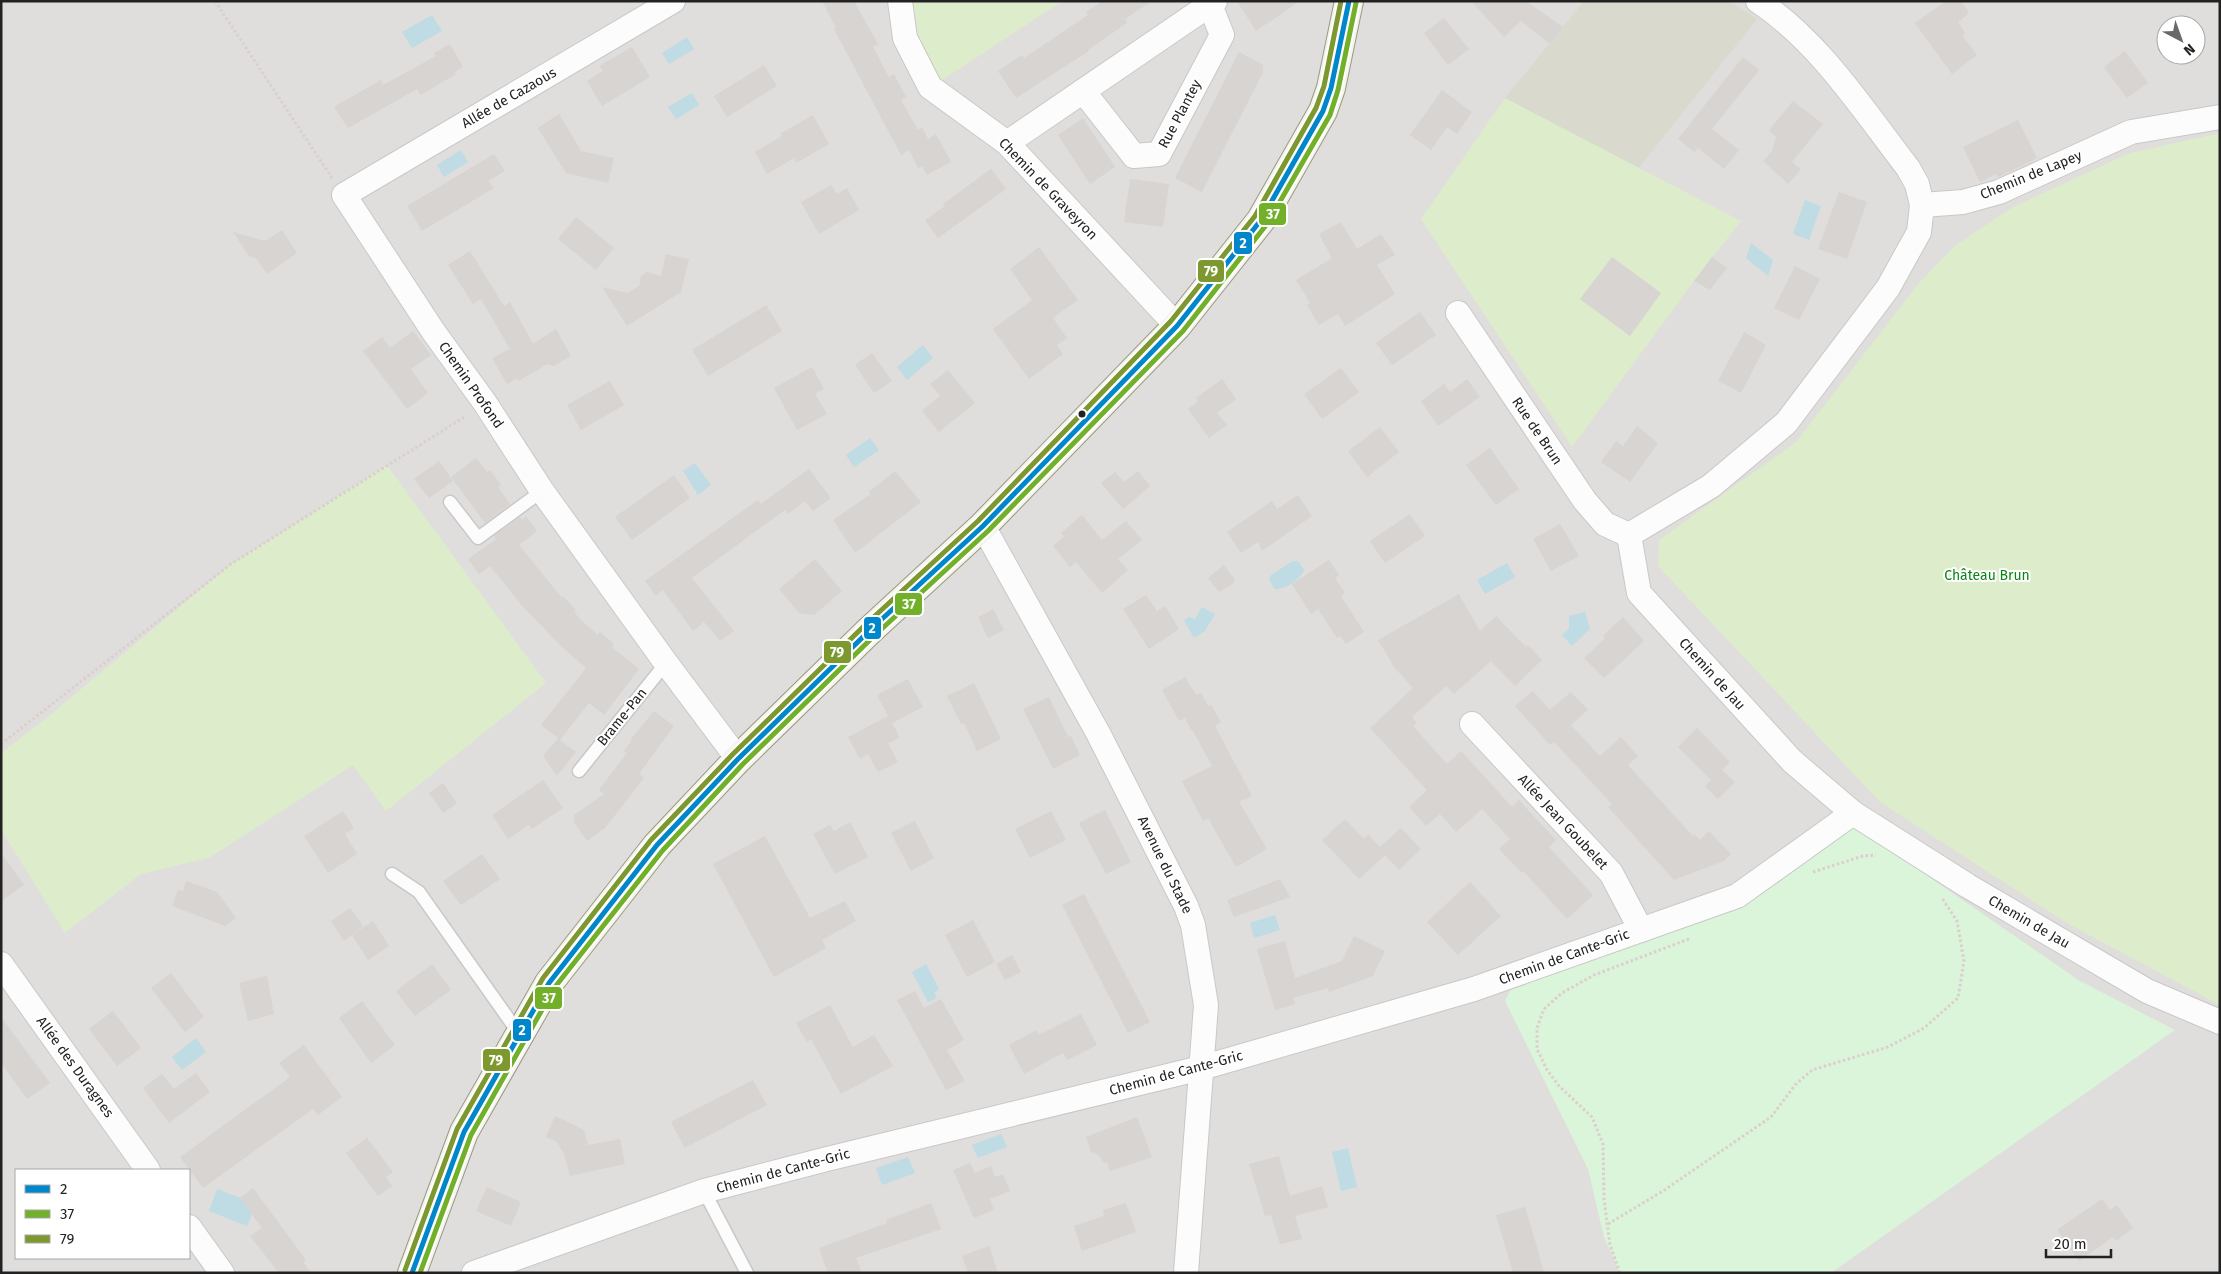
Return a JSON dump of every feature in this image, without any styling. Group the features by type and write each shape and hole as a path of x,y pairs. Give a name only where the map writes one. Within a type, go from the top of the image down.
{"main road":[{"path":"412,1273 464,1132 549,983 657,845 738,760 869,631 982,526 1177,326 1261,220 1323,111 1331,88 1349,1"}],"street":[{"name":"Allée de Cazaous","path":"344,195 673,1"},
{"name":"Chemin de Graveyron","path":"900,1 905,38 930,87 1007,143 1177,326"},
{"path":"1629,535 1711,486 1786,423 1888,288 1919,232 1922,205 1916,184 1908,168 1835,73 1802,38 1762,2"},
{"name":"Rue Plantey","path":"1007,143 1083,91 1212,3 1222,35 1159,154 1134,156 1083,91"},
{"name":"Chemin de Lapey","path":"1922,205 1963,202 1998,192 2131,132 2220,117"},
{"name":"Chemin Profond","path":"344,195 433,331 485,403 542,491 738,760"},
{"name":"Rue de Brun","path":"1458,313 1585,501 1605,524 1629,535"},
{"name":"Avenue du Stade","path":"982,526 1098,733 1193,925 1206,1005 1186,1273"},
{"name":"Chemin de Jau","path":"1629,535 1639,593 1792,762 1853,813 1968,886 2147,991 2220,1022"},
{"name":"Allée Jean Goubelet","path":"1472,724 1611,873 1641,930"},
{"name":"Chemin de Cante-Gric","path":"474,1273 704,1191 1201,1068 1474,989 1736,896 1853,813"},
{"name":"Allée des Duragnes","path":"1,964 147,1169"},
{"path":"190,1228 222,1273"}],"lane":[{"path":"450,502 478,538 542,491"},
{"name":"Brame-Pan","path":"578,771 666,663"},
{"path":"392,874 419,892 520,1035"},
{"path":"704,1191 747,1273"}],"path":[{"path":"215,1 344,195"},
{"path":"1,744 231,564 485,403"},
{"path":"1809,874 1863,856 1875,855 1884,857"},
{"path":"1608,1224 1663,1191 1770,1118 1795,1085 1812,1070 1888,1047 1924,1028 1958,998 1964,961 1957,921 1938,892"},
{"path":"1620,1273 1610,1245 1604,1199 1603,1144 1592,1117 1559,1086 1546,1070 1537,1049 1537,1028 1544,1008 1562,993 1594,975 1691,938"}],"shaded area":[{"path":"1,1 2220,1 2220,1273 1,1273"},
{"path":"1584,1 1729,1 1757,19 1638,169 1505,98"}],"green space":[{"path":"903,1 1062,1 935,85"},
{"path":"1505,98 1741,221 1694,281 1572,447 1421,219"},
{"name":"Château Brun","path":"2220,133 2220,1005 2070,925 1880,802 1658,566 1659,540 1796,442 1919,283 1956,245 2013,207 2130,153"},
{"path":"387,465 546,683 386,811 353,765 209,858 141,874 65,933 1,830 1,753 38,725 231,564"},
{"path":"1852,824 2080,981 2175,1030 1831,1273 1620,1273 1604,1237 1588,1169 1505,1001 1511,989 1742,899"}],"water":[{"path":"432,15 442,31 412,48 402,32"},
{"path":"687,37 694,49 669,64 662,53"},
{"path":"692,93 699,105 676,119 668,107"},
{"path":"461,150 468,162 444,177 437,165"},
{"path":"1805,200 1821,206 1809,240 1793,234"},
{"path":"1751,243 1773,260 1768,276 1746,258"},
{"path":"923,345 933,358 907,380 897,367"},
{"path":"870,438 879,450 854,467 846,455"},
{"path":"695,463 711,485 698,495 683,471"},
{"path":"1293,561 1298,561 1304,570 1288,586 1275,589 1269,580 1271,575"},
{"path":"1507,563 1515,577 1485,594 1477,580"},
{"path":"1202,607 1215,614 1205,631 1194,638 1184,620 1189,617 1195,619"},
{"path":"1585,612 1590,629 1572,646 1562,635 1569,628 1569,616"},
{"path":"1275,915 1280,930 1254,938 1250,923"},
{"path":"926,964 939,989 934,992 937,998 928,1002 912,972"},
{"path":"196,1038 206,1052 182,1070 172,1057"},
{"path":"1001,1134 1007,1147 978,1158 972,1145"},
{"path":"1348,1148 1357,1187 1341,1191 1332,1152"},
{"path":"908,1157 915,1173 882,1185 876,1168"},
{"path":"217,1189 256,1204 247,1226 209,1211"}],"building":[{"path":"822,1 854,1 878,44 873,47 889,77 894,74 906,97 901,100 918,130 922,127 928,139 936,134 951,162 927,175 922,166 918,168 909,150 901,155 834,29 836,28"},
{"path":"1103,1 1152,1 1125,19 1127,23 1089,51 1016,98 998,71 1022,55 1024,58 1088,15 1086,12"},
{"path":"1237,1 1300,1 1256,31"},
{"path":"1471,1 1526,1 1563,27 1550,44 1521,21 1504,37"},
{"path":"1946,1 1961,1 1969,13 1958,22 1965,33 1962,35 1977,55 1952,74 1915,23"},
{"path":"1444,18 1469,49 1448,65 1424,33"},
{"path":"450,44 463,67 454,72 456,74 421,95 417,89 348,128 334,107 381,80 383,85 436,56 434,53"},
{"path":"632,47 650,77 602,106 587,81 603,71 599,66"},
{"path":"2125,51 2148,83 2127,98 2104,67"},
{"path":"1239,52 1263,65 1263,72 1202,192 1175,178"},
{"path":"1743,57 1759,70 1712,129 1739,150 1724,169 1698,148 1694,152 1678,139"},
{"path":"764,65 777,86 727,117 714,96"},
{"path":"1442,90 1472,112 1457,134 1447,127 1431,150 1410,135"},
{"path":"1793,101 1823,124 1792,162 1801,169 1788,184 1763,161 1772,151 1776,137 1769,130"},
{"path":"559,114 581,151 614,158 608,183 566,173 538,128"},
{"path":"813,115 829,144 796,163 794,158 767,174 755,152 782,136 780,134"},
{"path":"1083,118 1115,167 1090,184 1058,135"},
{"path":"2018,120 2037,158 1998,177 1996,174 1980,182 1963,147"},
{"path":"494,154 505,171 488,181 494,188 422,231 407,206"},
{"path":"991,169 1006,189 938,238 925,220 945,206 943,204"},
{"path":"1130,179 1169,184 1163,227 1124,222"},
{"path":"831,185 837,194 847,188 859,210 819,234 801,202"},
{"path":"1839,192 1867,202 1847,259 1818,249"},
{"path":"576,217 614,248 596,270 558,239"},
{"path":"1341,222 1357,249 1381,234 1395,255 1377,265 1395,294 1345,326 1338,314 1319,325 1307,305 1310,303 1296,280 1332,258 1319,234"},
{"path":"282,230 297,253 267,274 256,258 249,256 233,232 265,241"},
{"path":"1039,247 1078,300 1053,318 1067,338 1057,345 1063,354 1029,379 993,329 1032,300 1010,269"},
{"path":"470,251 504,306 510,302 533,344 556,329 571,356 554,366 548,364 518,381 517,378 507,384 492,358 510,349 481,299 473,304 448,265"},
{"path":"666,254 689,259 681,292 627,326 602,287 627,293 639,286 641,276 647,272 661,276"},
{"path":"1612,257 1661,293 1630,336 1580,299"},
{"path":"1712,257 1727,268 1710,290 1694,281"},
{"path":"1795,266 1820,279 1799,320 1774,308"},
{"path":"766,305 782,331 708,376 692,350"},
{"path":"1420,312 1436,335 1392,365 1376,343"},
{"path":"413,331 431,355 411,369 428,393 407,409 363,351 382,337 390,348"},
{"path":"1744,332 1766,345 1741,393 1718,381"},
{"path":"872,353 892,381 874,393 855,365"},
{"path":"812,367 824,389 815,394 827,414 797,430 774,388"},
{"path":"1341,368 1359,392 1322,419 1304,394"},
{"path":"948,370 975,403 939,432 922,411 940,396 930,384"},
{"path":"1222,379 1236,399 1217,413 1227,425 1209,438 1188,409 1198,402 1196,398"},
{"path":"1467,379 1480,397 1438,426 1421,401 1444,384 1450,392"},
{"path":"610,381 624,405 581,430 567,405"},
{"path":"1637,426 1658,443 1630,482 1601,462 1616,441 1623,446"},
{"path":"1380,427 1399,452 1367,477 1348,451"},
{"path":"1490,448 1519,489 1496,505 1466,465"},
{"path":"476,458 487,472 490,470 501,485 498,487 510,504 485,523 451,477"},
{"path":"439,461 453,481 429,498 414,479"},
{"path":"809,469 831,498 813,511 805,501 788,514 785,510 692,578 734,631 720,641 704,622 693,631 663,590 656,596 645,581 758,500 761,504"},
{"path":"895,471 921,502 855,553 833,520 871,494 869,492"},
{"path":"1138,471 1150,486 1123,509 1101,483 1115,472 1124,482"},
{"path":"674,475 690,498 632,540 615,517"},
{"path":"1298,495 1312,516 1262,551 1258,542 1241,553 1227,532 1272,501 1277,509"},
{"path":"1410,514 1425,536 1385,563 1370,541"},
{"path":"1082,515 1102,540 1126,521 1142,540 1118,559 1128,570 1102,593 1076,562 1070,567 1053,546 1064,537 1061,533"},
{"path":"526,516 537,531 519,545 562,598 563,596 576,610 574,612 585,624 598,635 600,632 614,644 612,647 639,669 604,715 589,703 560,740 576,752 557,776 543,756 558,738 541,725 586,668 563,648 523,607 490,566 479,574 468,559 496,539 494,536 520,517 522,520"},
{"path":"1560,524 1579,556 1551,571 1533,539"},
{"path":"815,559 842,591 814,615 799,613 779,589"},
{"path":"1329,560 1339,575 1335,578 1345,593 1341,596 1364,632 1346,644 1340,636 1337,638 1318,609 1311,614 1292,584"},
{"path":"1224,565 1235,580 1233,584 1219,592 1208,578"},
{"path":"1459,594 1480,631 1496,616 1526,647 1528,645 1542,660 1515,686 1491,661 1454,694 1446,686 1412,717 1417,723 1413,726 1447,764 1461,751 1512,807 1519,800 1556,840 1549,847 1593,895 1567,919 1523,871 1521,872 1499,849 1510,839 1482,809 1456,832 1440,814 1426,826 1409,807 1427,790 1370,728 1413,688 1394,667 1378,640"},
{"path":"1146,595 1157,611 1165,606 1179,629 1149,649 1123,609"},
{"path":"993,609 1004,630 988,638 978,617"},
{"path":"1623,617 1644,641 1604,678 1584,658"},
{"path":"1185,677 1196,695 1201,693 1208,706 1211,705 1221,722 1215,726 1252,796 1239,802 1267,849 1236,867 1208,818 1203,821 1182,781 1212,766 1185,718 1179,721 1162,690"},
{"path":"908,679 923,707 892,723 900,738 888,743 898,762 878,772 868,754 860,759 848,737 888,716 877,695"},
{"path":"974,683 1001,739 977,751 964,723 961,724 947,696"},
{"path":"1533,691 1550,710 1571,692 1588,710 1571,725 1600,756 1621,737 1638,756 1628,765 1693,836 1694,834 1700,840 1709,831 1731,854 1724,861 1674,880 1608,807 1612,804 1554,742 1550,745 1515,706"},
{"path":"1049,697 1068,737 1071,736 1080,755 1053,769 1023,709"},
{"path":"654,711 674,726 639,774 644,778 605,828 587,841 574,822 574,815 604,794 599,790 627,753 624,751 631,739"},
{"path":"1697,728 1730,762 1722,770 1735,782 1718,799 1705,786 1711,780 1678,747"},
{"path":"543,780 563,808 532,829 529,825 508,839 492,815"},
{"path":"443,783 457,803 443,813 429,793"},
{"path":"1105,810 1131,862 1106,874 1079,823"},
{"path":"343,811 354,828 345,834 357,854 328,873 304,836"},
{"path":"1051,811 1066,840 1030,858 1015,829"},
{"path":"1345,819 1364,839 1368,834 1380,847 1401,828 1421,849 1399,870 1385,855 1359,879 1322,840"},
{"path":"915,821 934,858 911,871 891,833"},
{"path":"850,822 868,857 835,874 813,834 830,825 834,831"},
{"path":"765,836 810,918 845,901 856,921 822,940 826,948 774,977 713,864"},
{"path":"1,853 24,885 1,901"},
{"path":"482,854 500,879 461,905 443,881"},
{"path":"1280,879 1290,897 1234,917 1227,900"},
{"path":"186,881 217,892 236,918 225,926 172,906 178,890 183,891"},
{"path":"1470,882 1501,916 1458,955 1427,922"},
{"path":"1084,894 1150,1022 1128,1033 1062,905"},
{"path":"350,908 363,926 344,941 331,921"},
{"path":"973,920 995,962 967,977 945,935"},
{"path":"373,921 389,946 368,960 352,935"},
{"path":"1354,936 1385,951 1373,976 1329,992 1328,988 1293,998 1295,1004 1275,1010 1257,949 1285,941 1295,978 1342,961"},
{"path":"1012,955 1021,972 1005,980 996,964"},
{"path":"432,964 451,990 415,1016 396,991"},
{"path":"171,973 204,1017 185,1032 151,988"},
{"path":"267,976 274,1014 248,1021 239,983"},
{"path":"915,991 924,1008 941,999 964,1040 947,1050 965,1081 946,1090 897,1000"},
{"path":"362,1001 395,1045 371,1063 339,1018"},
{"path":"830,1005 853,1047 874,1035 893,1066 841,1094 811,1039 807,1042 796,1023"},
{"path":"113,1011 141,1048 117,1066 89,1029"},
{"path":"1081,1014 1097,1045 1067,1060 1063,1053 1024,1074 1009,1045 1036,1030 1039,1035"},
{"path":"1,1017 50,1083 27,1099 1,1063"},
{"path":"304,1045 342,1097 318,1115 313,1109 203,1188 180,1157 290,1077 279,1063"},
{"path":"196,1073 210,1092 169,1123 143,1088 162,1074 174,1089"},
{"path":"753,1080 767,1105 685,1148 671,1122"},
{"path":"555,1116 584,1130 588,1145 620,1139 625,1164 570,1176 564,1154 557,1142 546,1137"},
{"path":"1137,1117 1152,1157 1110,1171 1107,1162 1103,1163 1100,1156 1091,1152 1086,1137"},
{"path":"367,1138 393,1172 386,1177 392,1186 378,1196 346,1153"},
{"path":"1279,1156 1290,1196 1322,1186 1328,1207 1295,1216 1302,1239 1280,1244 1271,1215 1265,1216 1249,1164"},
{"path":"970,1163 975,1173 991,1166 995,1177 1003,1174 1010,1191 990,1199 994,1210 974,1218 953,1170"},
{"path":"487,1187 521,1202 511,1226 476,1211"},
{"path":"253,1188 306,1260 303,1262 311,1273 279,1273 250,1236 262,1228 240,1198"},
{"path":"2102,1199 2110,1210 2117,1205 2133,1228 2116,1241 2113,1237 2079,1261 2057,1230"},
{"path":"931,1203 941,1229 856,1258 862,1273 828,1273 819,1248 887,1223 886,1220"},
{"path":"1126,1203 1136,1232 1082,1251 1074,1226 1104,1216 1103,1210"},
{"path":"1525,1207 1544,1273 1513,1273 1496,1215"},
{"path":"989,1246 998,1273 968,1273 962,1256"}],"transit line":[{"name":"79","path":"405,1270 457,1129 543,978 651,840 733,754 864,626 978,521 1171,321 1255,216 1316,108 1324,86 1341,1"},
{"name":"2","path":"412,1273 464,1132 549,983 657,845 738,759 869,631 983,526 1177,326 1261,220 1323,111 1331,88 1349,1"},
{"name":"37","path":"420,1273 471,1135 555,987 663,850 743,764 874,636 988,531 1183,331 1267,224 1330,115 1338,90 1356,3"}]}
